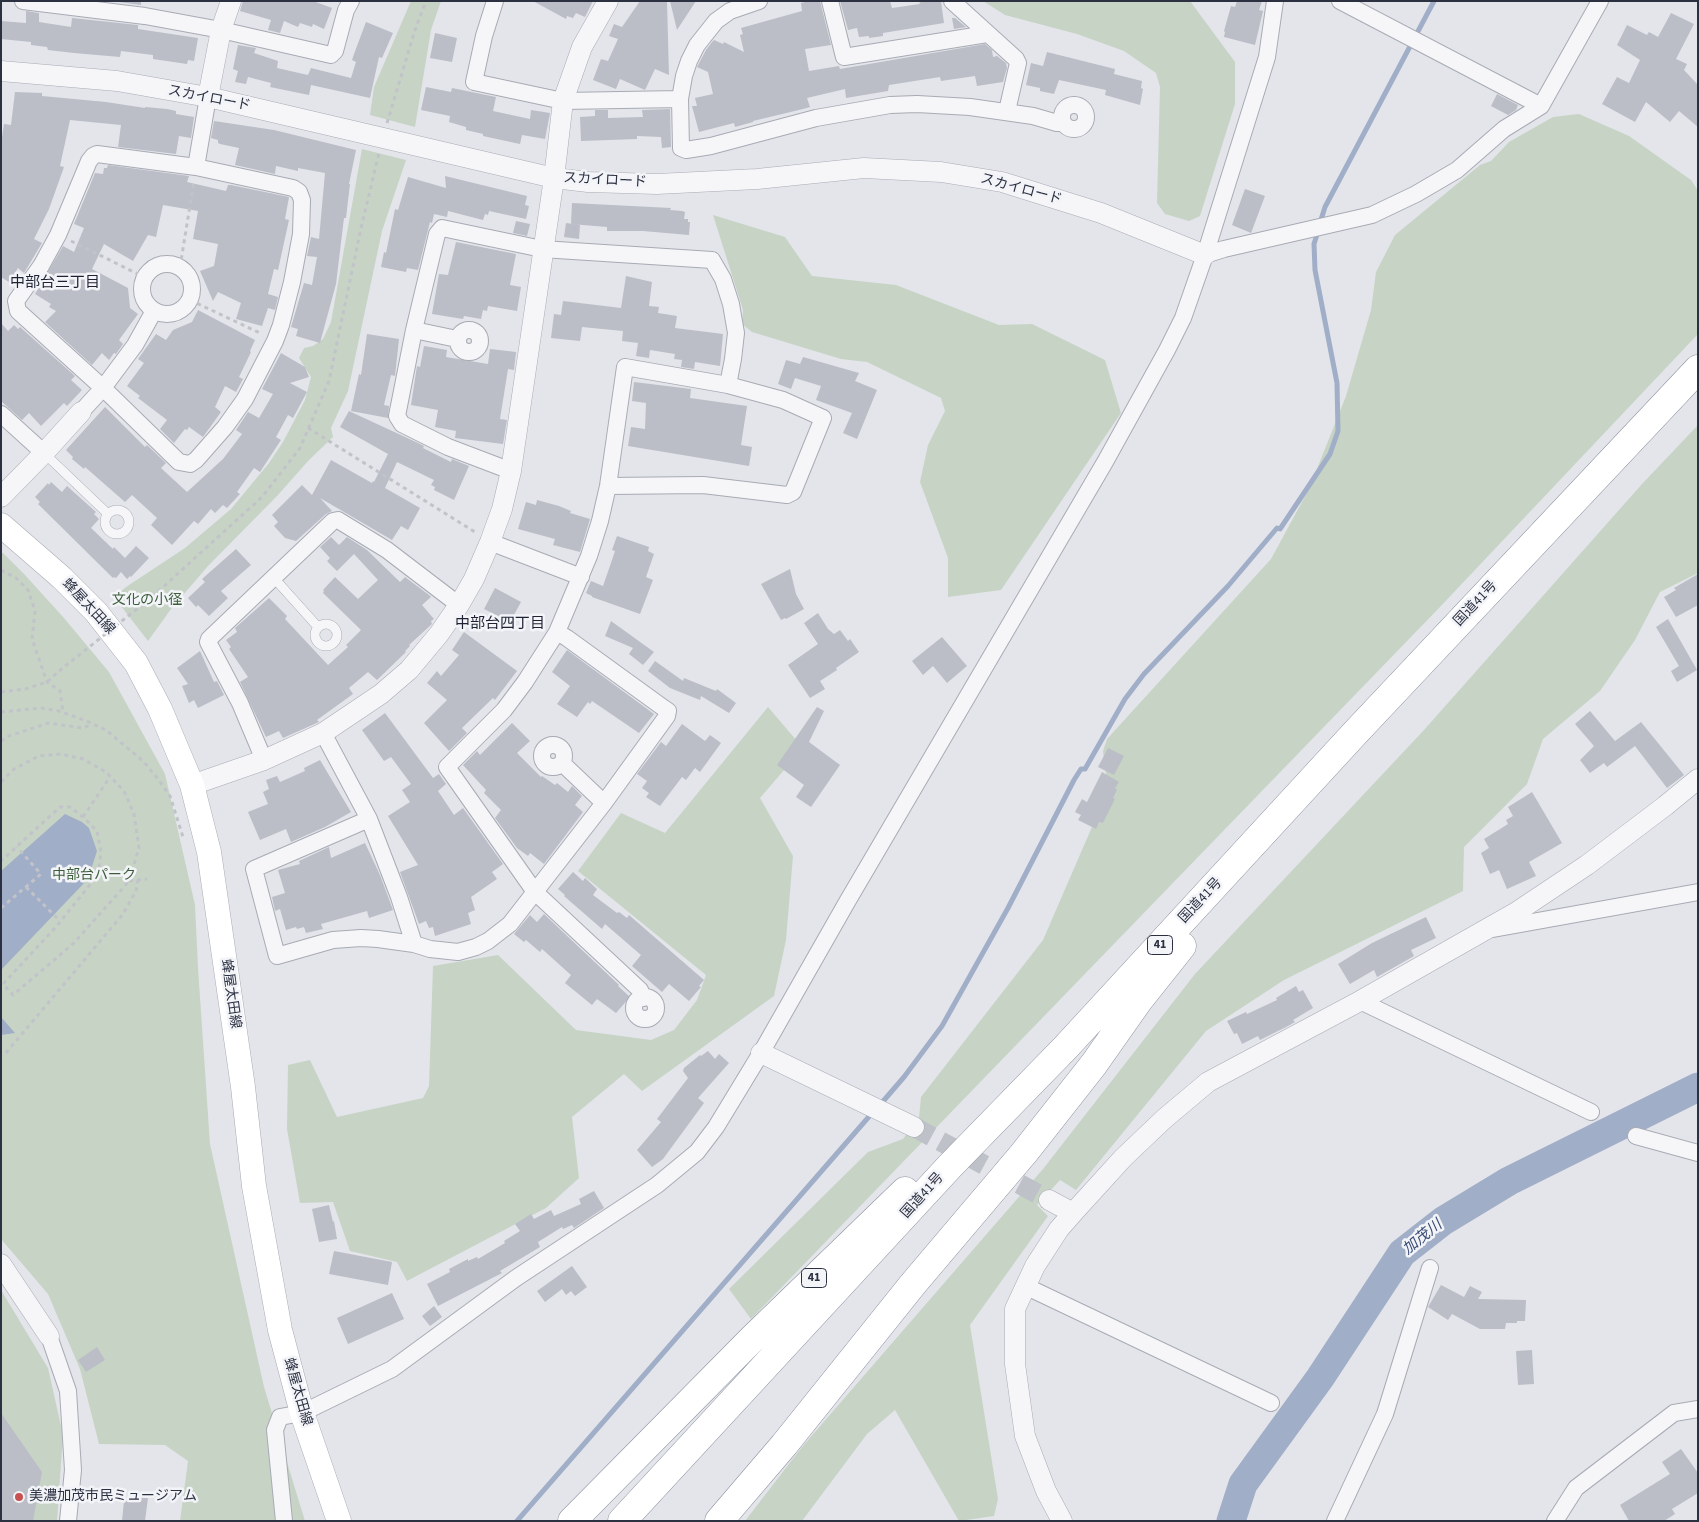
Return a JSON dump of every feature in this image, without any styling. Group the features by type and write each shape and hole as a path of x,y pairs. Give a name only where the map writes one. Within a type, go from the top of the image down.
{"highway":[{"name":"国道41号","path":"622,1521 950,1166 1066,1047 1362,725 1698,369"},
{"name":"国道41号","path":"634,1521 1361,739 1698,382"},
{"name":"41","path":"719,1521 784,1445 919,1277 1024,1153 1094,1064 1139,1000 1175,954 1275,843 1337,767"},
{"name":"41","path":"572,1521 752,1340 972,1124 1026,1074 1066,1047"}],"main road":[{"name":"蜂屋太田線","path":"1,525 62,578 96,612 136,663 160,708 192,785 209,852 242,1078 254,1186 280,1330 302,1413 339,1521"}],"street":[{"path":"23,1 144,16 221,30 331,55 334,51 346,10 351,1"},
{"path":"196,167 221,30 231,1"},
{"path":"496,1 484,36 474,82 563,101 680,99"},
{"path":"192,785 264,760 322,733 381,694 408,670 439,634 459,605 474,578 502,509 511,471 542,249 554,178 563,101 582,47 608,1"},
{"path":"758,1 730,11 716,21 706,32 689,60 680,99 681,148 686,150 764,133 816,118 890,105 944,104 1007,111 1057,123 1063,122"},
{"path":"830,1 844,57 987,34"},
{"path":"952,1 1016,58 1018,63 1007,111"},
{"path":"284,1521 275,1430 280,1417 302,1413 392,1369 516,1278 676,1171 696,1152 716,1127 761,1053 1133,410 1183,318 1205,255 1267,58 1275,1"},
{"path":"1340,1 1541,106"},
{"path":"1205,255 1372,215 1416,194 1457,170 1504,128 1541,106 1600,1"},
{"name":"スカイロード","path":"1,71 118,81 208,97 554,178 588,182 657,184 757,178 864,168 941,172 1002,182 1101,213 1205,255"},
{"path":"97,154 196,167 293,188 300,192 302,200 301,234 292,282 281,325 275,340 245,399 225,426 196,460 190,464 179,462 103,388 18,311 16,301 58,235 89,161 97,154"},
{"path":"511,471 448,447 398,421 396,416 414,330 437,234 440,230 447,228 542,249 712,260 729,296 736,333 728,385"},
{"path":"164,263 173,264 180,267 190,278 193,293 185,307 178,312 162,314 148,306 142,292 144,277 156,265 164,263"},
{"path":"1,497 103,388 135,345 154,310"},
{"path":"414,330 458,339"},
{"path":"608,486 703,485 786,495 792,492 823,418 782,400 728,385 625,367 608,486 600,521 581,577 557,632 525,682 504,710 447,767 535,892 640,990 642,998"},
{"path":"1,414 44,453"},
{"path":"264,760 240,703 208,642 334,522 338,520 387,550 459,605"},
{"path":"490,542 581,577"},
{"path":"369,820 254,869 277,956 332,940 349,938 378,939 458,952 476,947 503,930 604,803 668,716 668,711 557,632"},
{"path":"322,733 369,820 399,898 414,944"},
{"path":"562,763 604,803"},
{"path":"1062,1521 1046,1491 1024,1436 1015,1364 1015,1309 1035,1266 1073,1213 1122,1158 1208,1082 1360,1001 1515,913 1588,865 1698,779"},
{"path":"1482,931 1698,892"},
{"path":"1360,1001 1591,1112"},
{"path":"761,1053 914,1127"},
{"path":"1636,1136 1698,1153"},
{"path":"1049,1200 1073,1213"},
{"path":"1,1264 49,1336 68,1391 73,1470 68,1521"},
{"path":"1336,1521 1385,1414 1430,1268"},
{"path":"1025,1286 1271,1403"},
{"path":"1555,1521 1576,1488 1674,1413 1698,1409"}],"lane":[{"path":"44,453 108,514"},
{"path":"274,578 318,627"}],"path":[{"path":"1,692 25,689 47,682 152,597 262,497 300,448 329,381 361,228 383,137 415,30 426,1"},
{"path":"180,267 196,167"},
{"path":"58,235 144,277"},
{"path":"190,300 275,340"},
{"path":"308,428 490,542"},
{"path":"1,570 16,578 28,590 35,610 32,639 47,682 60,691 63,712"},
{"path":"1,712 41,708 63,712 106,730 143,761 158,779 170,796 184,840"},
{"path":"1,740 48,723 83,728 92,724"},
{"path":"1,782 14,769 38,756 61,754 83,759 110,776 124,791 134,814 139,848 129,881 74,943 13,995 3,984 60,921 98,875 101,852 97,831 70,807 60,807 1,861"},
{"path":"83,817 110,776"},
{"path":"1,908 41,874 17,847"},
{"path":"129,881 147,879"},
{"path":"6,1053 123,914 136,891 138,880"},
{"path":"26,887 60,921"}],"green space":[{"path":"411,1 441,1 431,30 415,127 370,115 374,87"},
{"path":"983,1 1190,1 1235,62 1235,104 1200,216 1189,221 1165,214 1157,203 1160,87 1156,73 1124,51 1077,34 1005,15"},
{"path":"1579,114 1629,136 1691,180 1698,191 1698,334 1439,608 751,1319 729,1289 868,1152 903,1139 919,1118 921,1097 1043,940 1108,790 1103,751 1107,739 1271,559 1309,489 1346,396 1371,310 1376,272 1395,235 1480,165 1491,161 1509,142 1553,117"},
{"name":"文化の小径","path":"362,149 406,160 382,231 348,391 331,428 333,437 208,566 171,609 148,641 114,597 185,548 231,509 269,463 283,442 305,400 311,377 299,358 304,348 313,346 323,339 331,322"},
{"path":"713,215 785,237 812,276 896,285 999,325 1032,324 1105,360 1121,413 1001,590 948,597 948,558 920,482 928,445 945,411 941,398 867,362 841,359 752,332 742,324 743,310"},
{"path":"1698,425 1698,573 1660,592 1635,640 1600,691 1543,739 1527,784 1464,847 1463,891 1284,980 1206,1031 1076,1190 1060,1180 1037,1205 1048,1216 970,1325 998,1499 994,1516 959,1521 895,1410 867,1434 802,1521 745,1521 802,1447 1043,1169 1195,974 1424,730 1642,484"},
{"name":"中部台パーク","path":"1,553 25,575 109,672 165,774 195,905 210,1144 264,1387 305,1521 180,1521 188,1461 165,1445 99,1444 80,1369 48,1294 1,1239"},
{"path":"768,707 803,748 760,798 793,856 786,940 774,996 642,1091 624,1074 572,1117 579,1178 546,1208 407,1281 397,1262 350,1251 333,1202 300,1203 287,1129 288,1065 310,1060 337,1117 423,1098 429,1086 433,966 498,955 576,1030 651,1040 674,1030 697,1000 706,975 578,871 621,813 665,833"},
{"path":"1,1290 48,1368 63,1435 57,1521 1,1521"}],"water":[{"path":"65,814 82,822 89,828 97,851 88,879 1,970 1,871"},
{"path":"1,1017 15,1033 1,1035"}],"building":[{"path":"111,1 141,1 141,5"},
{"path":"243,1 313,1 332,8 324,29 313,24 312,27 300,23 298,27 284,21 280,33 268,30 271,20 240,11"},
{"path":"533,1 593,1 585,17 576,13 573,18 567,16 566,19"},
{"path":"640,1 667,1 669,75 655,69 645,90 620,79 616,89 593,80 601,59 608,61 618,39 609,36 614,24 622,27"},
{"path":"670,1 696,1 677,30"},
{"path":"820,1 831,45 805,49 809,71 839,66 840,69 985,44 992,50 993,57 997,56 1006,63 1007,68 1003,82 977,86 975,76 941,81 940,77 889,85 888,91 846,98 845,89 807,98 810,107 735,127 734,123 699,132 692,106 697,106 695,98 713,94 708,72 697,67 712,42 714,40 723,44 724,42 744,52 740,35 743,34 741,28 802,11 801,3"},
{"path":"840,1 890,1 892,8 920,4 923,1 941,1 944,23 883,33 883,36 859,37 857,28 848,30"},
{"path":"1237,1 1262,1 1259,10 1263,11 1255,45 1224,37 1231,6 1235,7"},
{"path":"26,11 39,13 39,22 71,27 72,18 138,25 138,29 198,38 194,61 188,60 187,64 153,59 153,55 121,51 120,57 74,53 48,50 47,47 31,45 31,42 1,39 1,21 26,23"},
{"path":"1671,13 1694,24 1676,59 1687,64 1684,70 1698,85 1698,127 1679,111 1670,122 1646,102 1635,122 1602,104 1617,77 1629,83 1640,60 1617,45 1627,25 1647,35 1649,32 1658,37"},
{"path":"952,18 955,18 966,27 954,29"},
{"path":"366,22 393,33 382,58 379,57 370,98 311,85 309,95 270,87 271,83 248,77 246,84 235,82 238,71 233,69 238,45 256,48 254,53 278,61 277,68 308,75 311,68 351,78 356,62 352,60"},
{"path":"435,33 457,38 452,62 430,58"},
{"path":"1047,52 1115,69 1114,74 1142,81 1141,88 1143,89 1140,105 1105,95 1106,90 1059,80 1054,94 1026,85 1031,63 1043,66"},
{"path":"426,87 451,92 452,88 496,97 493,111 530,119 531,110 550,113 545,139 522,135 520,144 483,136 483,134 466,130 466,127 449,122 450,116 421,110"},
{"path":"15,92 42,93 42,96 167,109 176,111 176,114 194,117 191,138 179,136 176,154 118,147 121,125 70,120 60,166 64,167 49,209 34,239 42,243 24,273 18,268 9,282 1,277 1,144 4,124 11,125"},
{"path":"1497,94 1518,105 1516,110 1508,115 1491,106"},
{"path":"670,109 671,147 662,148 661,137 637,136 637,139 581,141 580,117 595,116 595,110 608,110 608,118 643,117 642,110"},
{"path":"214,121 274,130 356,150 349,184 336,284 320,343 296,336 298,329 291,327 304,283 312,285 317,257 307,256 311,237 319,239 325,173 298,168 298,171 276,166 275,174 235,165 239,148 220,144 218,140 211,138"},
{"path":"108,165 189,176 187,182 226,191 228,185 231,185 289,197 285,219 289,220 278,270 274,269 268,294 278,297 275,310 268,308 262,326 236,319 241,303 218,292 213,301 200,271 214,266 218,244 193,239 198,211 163,205 156,237 148,235 133,261 104,244 92,269 128,288 130,308 138,314 119,340 123,344 116,354 114,353 109,360 102,353 92,365 45,322 56,311 49,307 51,304 35,294 63,246 74,252 84,228 74,224 95,173 103,174 104,168 107,168"},
{"path":"445,176 527,196 525,205 529,206 526,219 489,211 488,215 485,214 483,220 448,211 447,217 434,214 432,223 430,222 418,270 407,268 406,272 381,267 384,252 386,253 395,209 398,210 408,177 446,188"},
{"path":"1245,189 1265,196 1251,233 1232,225"},
{"path":"572,203 671,208 670,210 682,211 685,212 684,219 688,219 688,222 690,222 689,235 643,231 607,231 607,227 571,224"},
{"path":"516,221 530,224 527,236 513,233"},
{"path":"566,223 580,225 579,239 564,237"},
{"path":"456,242 516,254 510,285 521,287 517,311 488,306 487,311 483,310 481,319 464,316 463,319 432,314 439,274 448,275"},
{"path":"626,276 652,282 649,306 659,307 658,313 677,316 675,328 723,334 720,366 695,362 694,369 681,367 682,360 674,359 675,354 650,350 649,358 636,356 638,343 622,341 623,331 582,327 580,341 551,338 554,314 561,315 563,301 621,308"},
{"path":"198,310 255,340 239,377 243,379 236,392 225,386 215,407 221,412 203,437 189,427 187,430 185,429 174,443 160,429 167,420 138,398 140,396 127,386 144,363 138,359 156,334 166,340 173,330 192,322"},
{"path":"1,323 8,331 14,325 18,329 20,327 75,376 71,380 82,390 67,406 64,403 41,426 29,413 22,420 1,401"},
{"path":"367,334 399,339 395,376 391,375 384,405 389,406 388,418 351,411 359,374 361,375"},
{"path":"424,346 447,350 446,357 488,364 490,349 516,352 514,370 508,369 500,419 507,420 503,444 455,438 456,431 435,427 438,410 411,405 417,366 420,367"},
{"path":"281,353 305,367 309,377 290,383 307,392 293,418 288,415 276,437 281,440 260,472 254,468 237,492 240,494 227,508 223,505 215,513 211,509 198,524 194,521 172,545 151,525 157,518 132,495 125,502 85,467 84,469 72,459 73,457 66,450 105,407 145,447 147,445 166,463 161,468 187,492 223,459 242,434 236,430 248,412 259,418 273,394 262,389"},
{"path":"803,357 859,373 855,381 877,390 857,439 843,433 852,413 816,400 821,386 795,378 791,389 778,384 786,360 800,364"},
{"path":"634,382 691,389 690,398 747,406 741,445 752,447 749,466 628,446 631,427 645,429 646,403 632,401"},
{"path":"349,411 424,446 423,448 451,462 452,459 469,466 454,500 434,490 435,487 431,485 434,480 397,462 385,488 420,508 408,530 401,526 392,540 320,498 332,511 326,514 296,541 285,538 274,526 278,522 272,515 302,485 312,495 331,460 372,483 374,482 388,454 340,427"},
{"path":"51,482 62,492 67,486 96,512 94,514 99,519 91,528 113,549 114,547 125,558 136,546 149,558 131,577 127,579 121,572 116,578 113,578 38,504 40,502 35,497"},
{"path":"537,500 559,506 571,511 570,513 590,519 580,552 553,545 555,539 518,529 526,502 536,505"},
{"path":"617,536 649,547 648,551 654,554 646,577 653,580 640,614 592,597 586,593 591,581 603,586 615,551 612,550"},
{"path":"331,537 339,545 347,537 367,550 400,582 405,577 429,595 431,597 422,605 434,619 431,621 432,624 409,645 406,652 377,680 368,672 349,688 353,694 317,720 319,722 283,738 279,731 266,737 240,682 248,677 229,649 231,647 226,640 237,632 235,628 269,598 287,616 285,619 328,665 348,647 346,645 361,630 323,593 323,590 335,577 358,599 378,580 354,554 337,571 327,561 330,558 320,547"},
{"path":"236,549 251,565 221,591 228,598 209,616 198,605 196,607 188,598 205,582 202,579"},
{"path":"790,569 796,594 804,609 781,620 761,584"},
{"path":"1698,574 1698,605 1676,617 1664,597 1676,590 1674,588"},
{"path":"495,588 521,602 510,622 484,609"},
{"path":"818,613 828,629 834,634 840,630 848,641 850,639 859,652 820,681 825,689 810,698 788,665 818,644 804,623"},
{"path":"1668,619 1697,670 1677,682 1671,671 1679,666 1656,627"},
{"path":"611,621 654,652 643,665 629,654 633,648 605,636"},
{"path":"464,632 517,671 495,700 493,698 462,728 467,733 449,751 424,723 447,700 427,683 437,671 441,676 459,655 452,650"},
{"path":"942,637 967,666 947,683 933,666 923,675 912,661"},
{"path":"567,650 654,714 639,733 592,701 590,704 588,702 577,717 557,704 570,686 552,672"},
{"path":"200,651 214,682 217,681 224,695 198,708 194,700 189,703 182,686 188,684 177,668"},
{"path":"655,661 683,681 684,678 716,691 717,689 736,703 729,713 701,696 700,700 670,688 648,671"},
{"path":"817,707 824,711 809,742 840,765 811,807 796,797 804,785 777,765"},
{"path":"1590,711 1615,741 1641,722 1684,775 1667,788 1635,746 1607,767 1604,763 1590,773 1580,760 1594,746 1575,724"},
{"path":"385,713 433,778 439,774 446,784 438,791 454,815 463,808 503,864 492,872 497,879 471,897 475,910 468,913 471,924 435,936 433,927 429,928 426,921 419,924 400,872 418,865 388,816 410,802 402,790 411,784 391,757 384,761 362,730"},
{"path":"512,723 530,741 517,753 541,777 555,785 557,783 568,792 572,786 582,796 575,805 583,812 544,864 530,853 528,856 517,848 495,818 501,810 484,793 486,790 463,765 477,751 480,755"},
{"path":"682,724 705,741 710,735 721,743 700,772 695,768 686,780 682,777 660,806 646,797 649,793 642,788 647,781 637,774 661,742 666,746"},
{"path":"1108,748 1124,756 1114,775 1098,767"},
{"path":"320,760 351,812 325,827 291,842 286,829 260,840 248,812 268,804 263,792 269,789 266,780 277,776 280,782 305,771 304,768"},
{"path":"1102,772 1119,782 1115,788 1117,790 1113,798 1115,799 1103,823 1099,822 1096,829 1078,820 1081,815 1075,812 1082,799 1087,802"},
{"path":"1532,792 1562,843 1529,862 1536,876 1507,889 1499,870 1490,874 1481,853 1489,848 1484,839 1508,824 1506,820 1513,816 1508,807"},
{"path":"365,843 380,875 393,910 369,918 367,911 321,924 323,929 306,933 304,927 286,930 280,909 275,911 272,897 285,893 278,870 300,864 299,861 329,847 331,858"},
{"path":"573,872 583,881 585,878 597,889 593,895 617,913 619,912 627,918 629,915 704,980 699,986 701,987 689,1001 669,984 662,992 632,966 641,955 605,924 602,929 564,896 558,889"},
{"path":"544,914 630,997 616,1013 597,999 592,1005 565,983 571,975 542,949 540,952 526,940 524,942 514,934 530,915 537,922"},
{"path":"1426,917 1436,938 1411,950 1414,956 1377,977 1374,970 1350,984 1338,964 1372,943"},
{"path":"1296,986 1299,992 1303,990 1313,1008 1293,1020 1295,1022 1286,1027 1260,1040 1258,1036 1242,1044 1237,1033 1234,1034 1227,1021 1277,1000 1276,998"},
{"path":"708,1051 715,1059 719,1054 729,1063 698,1098 704,1103 663,1159 652,1167 637,1150 661,1122 657,1119 688,1078 683,1071 684,1068"},
{"path":"594,1191 604,1208 574,1228 572,1225 563,1229 562,1227 538,1242 540,1247 500,1271 502,1273 438,1306 427,1284 450,1272 449,1269 468,1259 468,1261 477,1257 478,1259 505,1243 504,1241 520,1231 515,1224 531,1214 534,1219 551,1210 554,1216 581,1204 579,1199"},
{"path":"329,1205 337,1239 319,1242 312,1209"},
{"path":"334,1251 392,1262 388,1285 329,1274"},
{"path":"572,1266 587,1287 575,1296 571,1291 566,1295 562,1289 545,1302 537,1291"},
{"path":"1441,1285 1464,1297 1470,1286 1482,1292 1478,1299 1526,1300 1525,1321 1506,1323 1505,1329 1480,1329 1452,1314 1448,1320 1428,1307"},
{"path":"392,1293 404,1319 348,1344 337,1318"},
{"path":"434,1306 442,1317 430,1326 422,1316"},
{"path":"97,1347 105,1360 86,1372 78,1360"},
{"path":"1532,1350 1534,1384 1518,1385 1516,1351"},
{"name":"美濃加茂市民ミュージアム","path":"1,1413 42,1472 33,1521 1,1521"},
{"path":"1681,1449 1698,1473 1698,1493 1672,1509 1675,1514 1664,1521 1629,1521 1620,1505 1670,1474 1662,1462"},
{"path":"134,1496 148,1498 145,1521 122,1521 124,1501 133,1502"}],"waterway":[{"path":"1320,223 1325,207 1434,1"},
{"path":"879,1106 904,1077 942,1026 1008,908 1074,780 1081,769 1085,769 1125,699 1144,674 1228,586 1277,528 1280,529 1330,454 1338,431 1337,383 1315,270 1314,244 1318,231"},
{"name":"加茂川","path":"1231,1521 1243,1484 1320,1378 1402,1253 1443,1221 1509,1181 1698,1087"},
{"path":"517,1521 873,1112"}],"tunnel":[{"path":"914,1127 1049,1200"}],"place":[{"name":"美濃加茂市民ミュージアム","path":"19,1497"}],"district":[{"name":"中部台三丁目","path":"55,284"},
{"name":"中部台四丁目","path":"500,625"}]}
